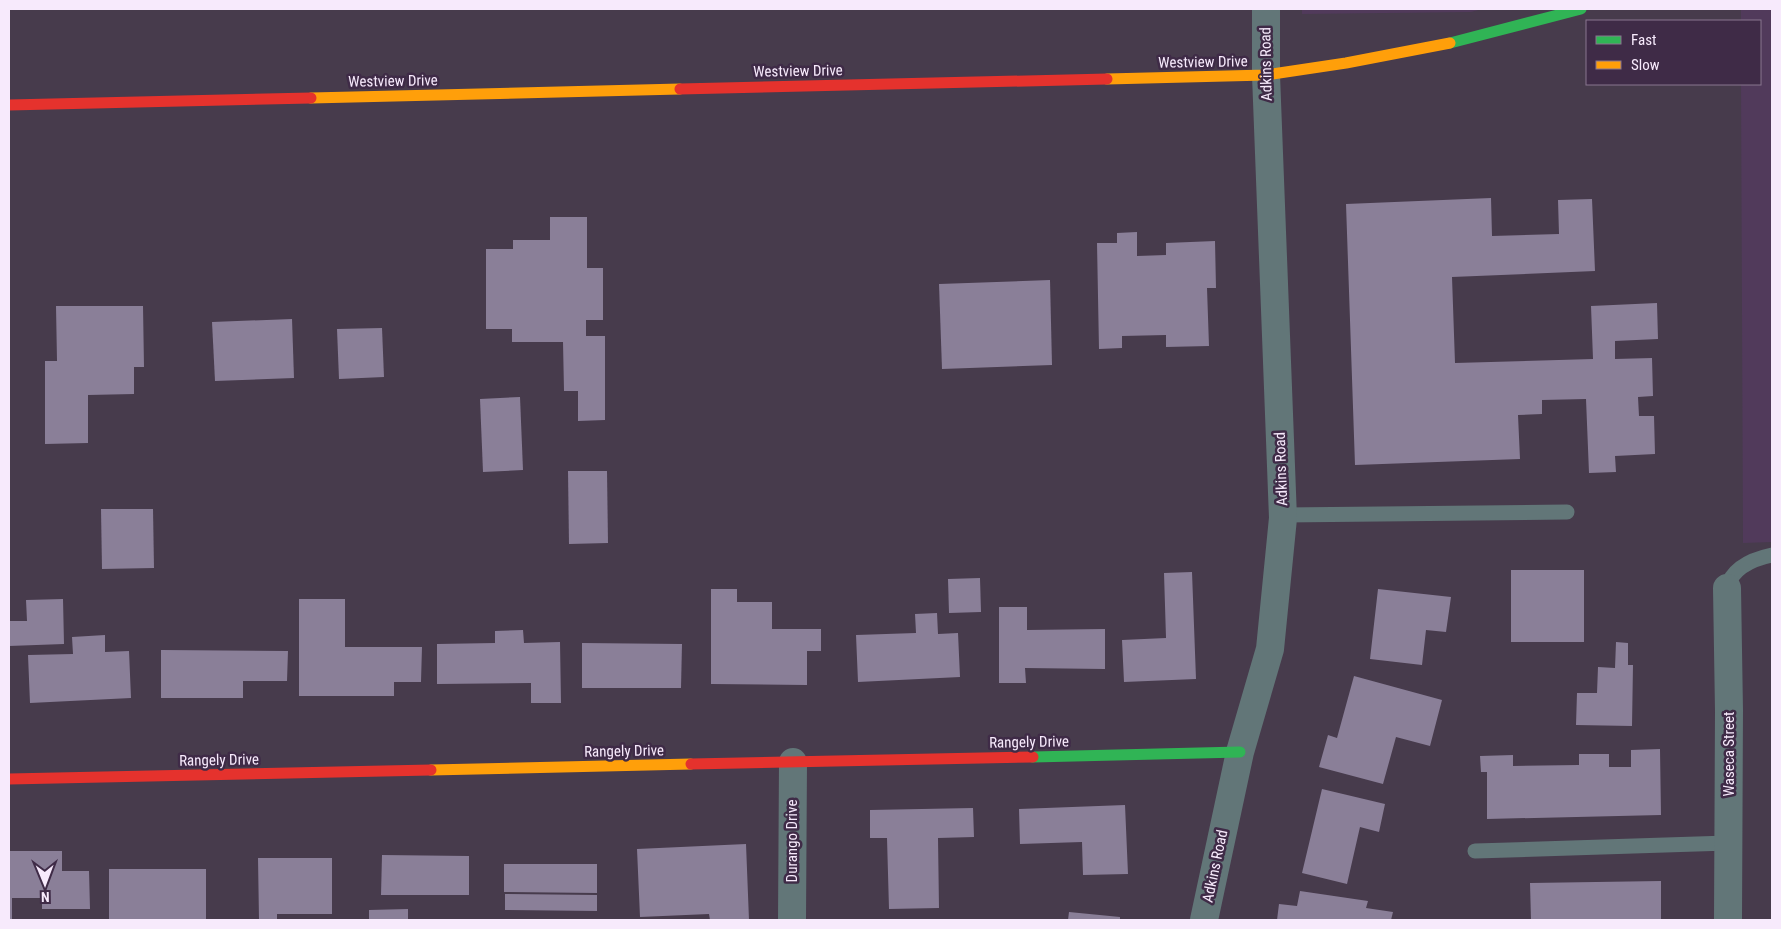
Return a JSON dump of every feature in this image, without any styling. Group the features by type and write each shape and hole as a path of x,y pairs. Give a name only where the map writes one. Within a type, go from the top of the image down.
{"main road":[{"name":"Westview Drive","path":"9,105 1266,75 1348,64 1542,21 1581,9"},
{"name":"Rangely Drive","path":"9,780 1240,752"}],"street":[{"name":"Adkins Road","path":"1204,920 1240,752 1270,649 1283,515 1266,75 1266,9"},
{"name":"Waseca Street","path":"1727,588 1728,920"},
{"name":"Durango Drive","path":"792,762 792,920"}],"lane":[{"path":"1283,515 1567,512"},
{"path":"1727,588 1729,580 1740,569 1757,558 1772,555"},
{"path":"1475,851 1728,842"}],"shaded area":[{"path":"1302,9 1482,9 1471,12 1302,14"},
{"path":"1741,9 1772,9 1772,542 1743,543 1741,85 1761,85 1761,20 1741,20"}],"building":[{"path":"1491,198 1492,236 1559,234 1558,200 1592,199 1595,271 1452,277 1455,363 1593,359 1591,306 1657,303 1658,339 1615,341 1615,359 1652,358 1653,396 1638,397 1639,416 1654,416 1655,454 1615,456 1616,472 1589,473 1586,399 1542,400 1542,414 1518,415 1520,459 1355,465 1346,204"},
{"path":"550,217 587,217 587,268 603,268 603,320 586,320 586,336 605,336 605,420 578,421 578,391 564,391 563,342 512,342 512,329 486,329 486,249 513,249 513,240 550,240"},
{"path":"1137,232 1137,256 1166,255 1166,243 1215,241 1216,288 1207,288 1209,346 1166,347 1166,335 1122,336 1122,348 1099,349 1097,243 1117,243 1117,233"},
{"path":"1050,280 1052,365 942,369 939,284"},
{"path":"56,306 143,306 144,367 134,367 134,394 88,395 88,443 45,444 45,361 57,361"},
{"path":"292,319 294,378 215,381 212,322"},
{"path":"382,328 384,377 339,379 337,329"},
{"path":"520,397 523,470 483,472 480,399"},
{"path":"568,471 607,471 608,543 569,544"},
{"path":"101,509 153,509 154,568 102,569"},
{"path":"1511,570 1584,570 1584,642 1511,642"},
{"path":"1192,572 1196,679 1124,682 1122,640 1166,638 1164,573"},
{"path":"980,578 981,612 949,613 948,579"},
{"path":"711,589 737,589 737,602 772,602 772,629 821,629 821,651 807,651 807,685 711,684"},
{"path":"1378,589 1451,597 1446,632 1426,630 1422,665 1370,659"},
{"path":"63,599 64,644 9,646 9,621 27,621 26,600"},
{"path":"299,599 345,599 345,647 422,647 421,682 394,682 394,696 299,696"},
{"path":"999,607 1027,607 1027,630 1105,629 1105,669 1025,668 1026,683 999,683"},
{"path":"937,613 938,634 958,633 960,677 858,682 856,635 916,633 915,614"},
{"path":"523,630 524,643 560,642 561,703 531,703 531,683 437,684 437,644 495,643 495,631"},
{"path":"105,635 105,652 129,651 131,698 30,703 28,655 73,654 72,637"},
{"path":"1616,642 1628,643 1628,665 1633,665 1632,726 1576,725 1577,693 1597,693 1598,667 1615,668"},
{"path":"582,643 682,644 681,688 582,688"},
{"path":"161,650 288,651 287,681 243,681 243,698 161,698"},
{"path":"1354,676 1442,700 1430,746 1396,737 1383,784 1319,767 1328,735 1337,738"},
{"path":"1660,749 1661,815 1487,819 1487,772 1481,772 1480,756 1513,755 1513,766 1579,765 1579,754 1609,754 1609,767 1631,767 1631,750"},
{"path":"1322,789 1385,804 1379,832 1360,827 1347,884 1302,873"},
{"path":"1125,805 1128,874 1083,875 1082,842 1020,844 1019,809"},
{"path":"973,808 974,837 938,838 939,908 889,909 887,838 870,838 870,810"},
{"path":"746,844 749,920 710,920 709,914 640,917 637,849"},
{"path":"9,851 62,851 62,871 89,871 90,909 42,909 42,898 12,898 12,920 9,920"},
{"path":"382,855 469,856 469,895 381,895"},
{"path":"258,858 332,858 332,914 277,914 277,920 259,920"},
{"path":"504,864 597,864 597,893 504,892"},
{"path":"109,869 206,869 206,920 109,920"},
{"path":"1661,881 1661,920 1531,920 1530,883"},
{"path":"1300,891 1368,901 1366,908 1393,912 1391,920 1277,920 1279,904 1297,906"},
{"path":"505,894 597,895 597,911 505,910"},
{"path":"408,909 408,920 369,920 369,910"},
{"path":"1069,912 1120,917 1120,920 1068,920"}],"traffic: fast":[{"path":"1450,43 1581,9"},
{"path":"1033,757 1240,752"}],"traffic: slow":[{"path":"1107,79 1266,75 1346,63 1450,43"},
{"path":"311,98 680,89"},
{"path":"431,770 691,764"}],"traffic: jam":[{"path":"680,89 1107,79"},
{"path":"9,105 311,98"},
{"path":"691,764 1033,757"},
{"path":"9,779 431,770"}]}
